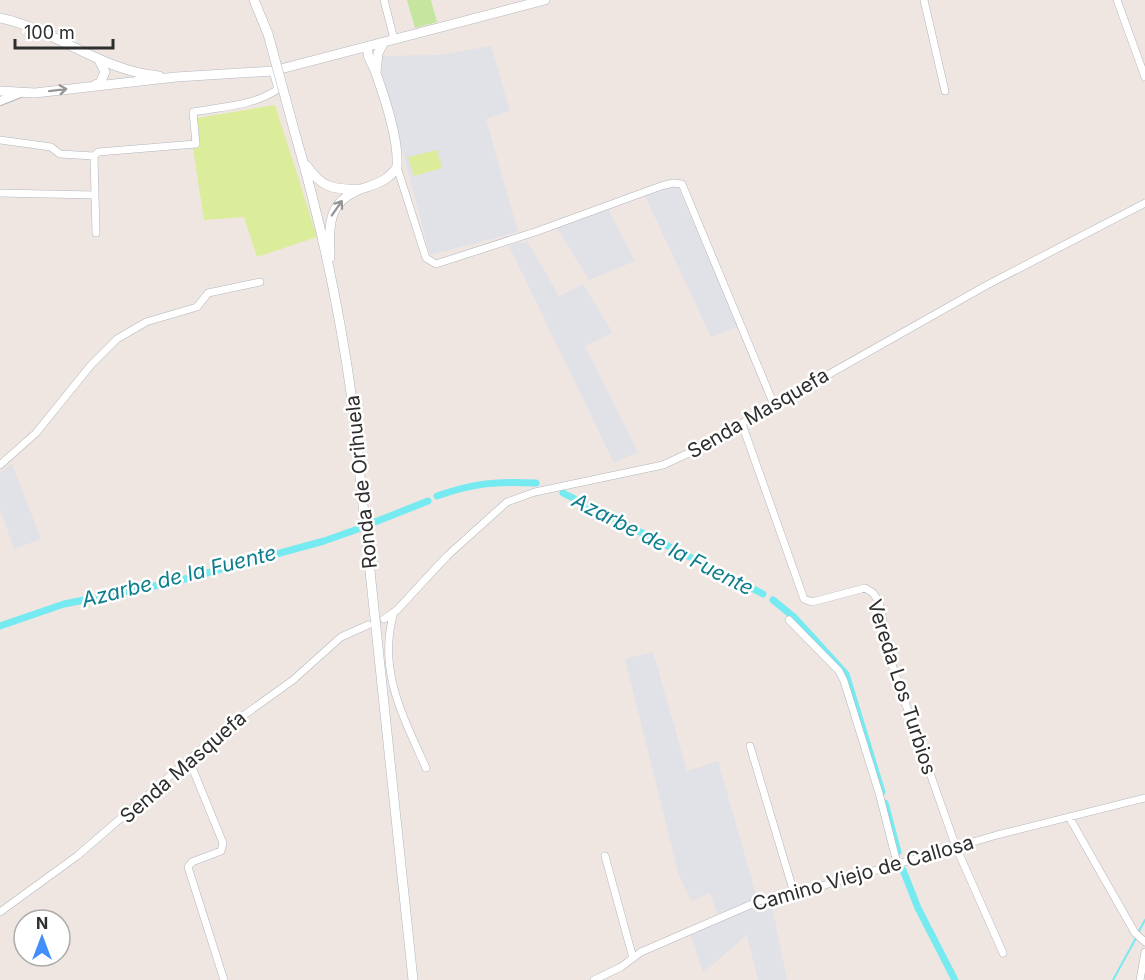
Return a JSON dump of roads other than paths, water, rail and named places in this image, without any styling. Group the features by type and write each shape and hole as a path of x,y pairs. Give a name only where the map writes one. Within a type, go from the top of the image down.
{"main road":[{"path":"254,0 268,34"},
{"name":"Ronda de Orihuela","path":"259,0 302,159 331,281 347,363 364,500 412,978"},
{"path":"0,91 20,93 176,77 273,71 545,0"},
{"path":"0,18 30,27 99,60 152,75 176,77"},
{"path":"376,72 378,52 384,42"},
{"path":"331,281 329,228 336,206 347,196 387,179 397,166 396,146 376,72 375,57 368,46"},
{"path":"344,54 364,57 376,72"},
{"path":"95,85 100,83 105,72 99,60"},
{"path":"302,159 315,178 330,189 363,188"}],"street":[{"path":"384,0 394,39"},
{"path":"924,0 945,91"},
{"path":"1117,0 1145,77"},
{"path":"0,140 51,147 60,154 94,156 99,152 196,144 193,112 238,104 269,95 278,89 273,71"},
{"path":"0,101 20,93"},
{"path":"94,156 96,233"},
{"path":"397,166 426,258 436,264 537,231 661,186 673,183 682,184 774,405"},
{"path":"387,179 398,184 405,193"},
{"path":"0,193 95,195"},
{"name":"Senda Masquefa","path":"384,619 394,612 447,556 507,502 535,492 663,465 742,424 987,285 1145,204"},
{"path":"0,465 36,433 91,365 122,335 165,315 197,307 208,292 260,282"},
{"name":"Vereda Los Turbios","path":"742,424 804,599 812,602 865,588 873,593 879,602 893,668 956,847 1003,952"},
{"path":"394,612 388,631 394,696 426,768"},
{"path":"789,620 839,671 844,681 879,793 897,863"},
{"name":"Senda Masquefa","path":"0,912 77,856 243,714 293,680 341,637 368,625"},
{"path":"750,746 794,893"},
{"path":"189,760 224,847 220,851 192,862 188,867 224,980"},
{"name":"Camino Viejo de Callosa","path":"594,980 621,967 633,957 752,903 1145,798"},
{"path":"1069,817 1141,937"},
{"path":"605,856 633,957"},
{"path":"1140,980 1145,952"}],"waterway":[{"name":"Azarbe de la Fuente","path":"437,496 486,484 536,483"},
{"name":"Azarbe de la Fuente","path":"563,493 763,594"},
{"name":"Azarbe de la Fuente","path":"375,522 428,501"},
{"name":"Azarbe de la Fuente","path":"0,626 64,604 174,582 324,541 358,529"},
{"name":"Azarbe de la Fuente","path":"773,600 795,618 846,674 882,792"},
{"name":"Azarbe de la Fuente","path":"885,803 898,852"},
{"name":"Azarbe de la Fuente","path":"903,870 918,908 955,980"},
{"path":"1138,933 1145,920"},
{"path":"1113,980 1136,938"}]}
